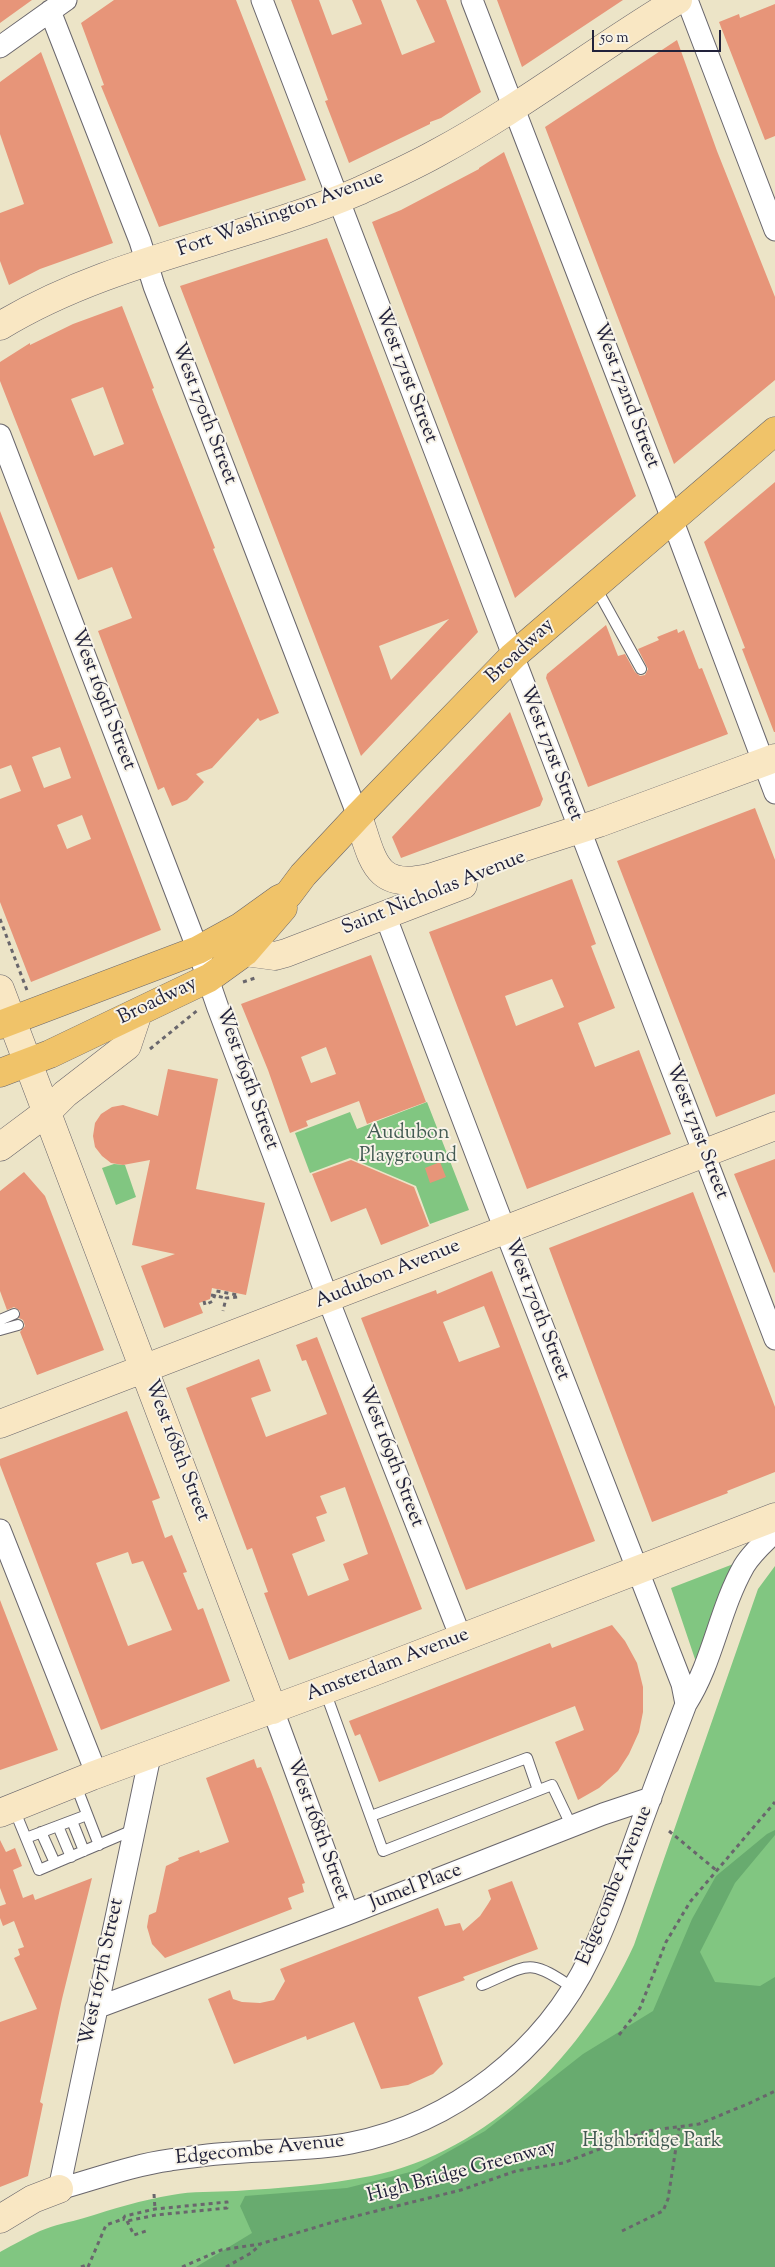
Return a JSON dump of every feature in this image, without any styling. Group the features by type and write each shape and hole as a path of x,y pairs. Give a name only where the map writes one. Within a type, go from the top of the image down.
{"main road":[{"name":"Fort Washington Avenue","path":"0,326 39,303 62,293 338,199 423,161 513,106 678,0"},
{"name":"Broadway","path":"0,1073 28,1063 138,1013 212,988 285,905 288,895 303,875 513,656 775,432"},
{"name":"Saint Nicholas Avenue","path":"358,816 378,867 387,877 402,882 432,877 579,830 769,760"},
{"name":"Saint Nicholas Avenue","path":"245,952 275,956 286,953 511,865 579,830"},
{"name":"Broadway","path":"6,1023 198,950 288,895"},
{"name":"West 168th Street","path":"13,987 6,1023 28,1063 273,1710"},
{"path":"0,1147 127,1046 138,1013"},
{"name":"Audubon Avenue","path":"0,1424 145,1370 347,1290 775,1126"},
{"name":"Amsterdam Avenue","path":"7,1811 86,1779 273,1710 775,1517"},
{"name":"Edgecombe Avenue","path":"0,2219 33,2199 59,2189"}],"street":[{"name":"West 171st Street","path":"262,0 775,1339"},
{"name":"West 172nd Street","path":"472,0 671,520 769,760 775,793"},
{"path":"687,0 775,230"},
{"path":"0,47 58,6"},
{"name":"West 170th Street","path":"58,6 146,263 358,816"},
{"name":"West 169th Street","path":"0,435 198,950 328,1299 461,1638"},
{"name":"West 170th Street","path":"386,915 505,1229 682,1684 686,1704"},
{"path":"0,1530 86,1779"},
{"name":"Edgecombe Avenue","path":"59,2189 166,2160 231,2153 315,2150 376,2137 406,2126 451,2105 492,2078 543,2029 573,1988 601,1934 686,1704 698,1686 738,1578 746,1564 775,1532"},
{"name":"West 168th Street","path":"273,1710 348,1914"},
{"name":"West 167th Street","path":"59,2189 150,1756"},
{"name":"Jumel Place","path":"96,2008 348,1914 572,1826 651,1798"}],"lane":[{"path":"595,585 641,668"},
{"path":"0,1320 14,1314"},
{"path":"0,1330 18,1325"},
{"path":"325,1690 384,1851 552,1784 572,1826"},
{"path":"371,1816 527,1758 538,1790"},
{"path":"86,1779 87,1815 99,1845"},
{"path":"7,1811 26,1838 39,1870 134,1830"},
{"path":"26,1838 87,1815"},
{"path":"72,1820 84,1851"},
{"path":"58,1826 71,1856"},
{"path":"42,1832 54,1863"},
{"path":"482,1986 524,1967 535,1966 546,1970 573,1988"}],"path":[{"path":"0,919 13,987"},
{"path":"143,1054 199,1009 212,988 234,986 265,974 286,953"},
{"path":"216,1291 238,1297 226,1298 213,1295 216,1291"},
{"path":"204,1302 205,1305 214,1301 213,1295"},
{"path":"223,1311 226,1298"},
{"path":"618,2035 640,2008 666,1942 678,1920 716,1870 775,1802"},
{"path":"669,1831 716,1870"},
{"name":"High Bridge Greenway","path":"182,2267 220,2250 260,2244 340,2220 461,2190 516,2171 563,2163 647,2131 699,2124 750,2104 775,2090"},
{"path":"622,2231 663,2211 668,2199 679,2128"},
{"path":"154,2194 155,2209"},
{"path":"81,2267 89,2265 106,2224 156,2215 227,2208 227,2202 155,2209 125,2216 125,2220"},
{"path":"125,2220 134,2234 146,2231"},
{"path":"226,2267 251,2253 260,2244"}],"green space":[{"name":"Audubon Playground","path":"427,1102 469,1210 430,1224 416,1186 350,1158 310,1173 295,1133 350,1112 357,1129"},
{"path":"114,1164 125,1165 136,1197 116,1205 102,1168"},
{"path":"736,1563 696,1662 671,1588"},
{"name":"Highbridge Park","path":"775,1566 775,2267 0,2267 0,2252 40,2231 139,2202 187,2193 270,2189 337,2182 371,2176 414,2164 455,2145 494,2121 529,2092 561,2059 589,2023 614,1985 634,1945 758,1589"},
{"name":"Highbridge Park","path":"775,1830 775,1835 735,1883 700,1952 715,1982 760,1986 775,1977 775,2267 196,2267 252,2233 240,2206 245,2196 347,2188 414,2171 485,2131 583,2054 653,2011 692,1919 716,1876 767,1834"}],"building":[{"path":"0,0 32,0 0,23"},
{"path":"114,0 236,0 306,180 159,227 101,86 104,85 81,23"},
{"path":"291,0 319,0 332,35 362,24 352,0 381,0 402,55 435,42 416,0 446,0 481,92 441,118 430,122 430,124 349,163 325,101 328,100"},
{"path":"497,0 623,0 522,67"},
{"path":"775,4 775,136 765,140 719,22 739,14 740,18"},
{"path":"677,40 717,151 775,297 775,380 674,464 545,127"},
{"path":"41,52 113,243 40,269 9,285 0,261 0,213 24,204 0,134 0,82"},
{"path":"504,152 636,496 515,598 372,222 401,210 479,169"},
{"path":"327,238 478,632 361,756 180,286","holes":["449,619 391,680 379,646"]},
{"path":"122,306 154,388 152,389 215,548 213,549 279,713 260,721 258,718 212,768 196,774 204,782 187,800 172,806 164,787 158,790 98,631 132,618 112,567 78,580 0,381 0,362 30,343 30,345 73,324","holes":["103,387 124,444 94,456 71,399"]},
{"path":"775,482 774,732 742,649 745,648 704,542"},
{"path":"0,511 161,930 31,982 0,902 0,799 21,791 11,765 0,769","holes":["60,747 71,778 44,788 32,757","82,815 91,839 67,849 57,825"]},
{"path":"606,625 618,656 625,654 635,672 640,676 645,675 648,669 638,649 659,640 657,637 677,629 678,633 684,630 699,669 702,668 728,734 588,787 546,678 547,674"},
{"path":"510,712 543,799 540,806 401,858 392,837"},
{"path":"755,808 775,860 775,1094 716,1117 617,861"},
{"path":"572,879 596,944 591,946 615,1008 578,1023 595,1067 639,1050 671,1134 527,1189 429,932","holes":["552,979 564,1007 516,1026 505,996"]},
{"path":"371,955 426,1102 367,1124 359,1101 306,1121 308,1126 290,1133 268,1070 241,1004","holes":["326,1047 336,1074 311,1083 301,1057"]},
{"path":"168,1069 218,1079 196,1189 265,1203 246,1295 212,1288 210,1299 199,1303 203,1313 164,1328 141,1266 175,1254 132,1245 150,1160 123,1165 111,1163 95,1147 93,1136 95,1123 101,1114 112,1107 123,1105 158,1116"},
{"path":"775,1159 775,1272 774,1273 734,1174"},
{"path":"351,1160 414,1187 429,1226 381,1245 366,1208 331,1222 312,1174"},
{"path":"440,1162 446,1177 430,1183 425,1168"},
{"path":"24,1172 45,1196 104,1350 37,1375 20,1332 25,1326 23,1320 19,1318 20,1311 14,1307 7,1310 0,1291 0,1191"},
{"path":"693,1192 775,1407 775,1472 727,1491 728,1493 652,1522 549,1248"},
{"path":"492,1271 595,1541 466,1590 361,1318 436,1290 437,1294","holes":["484,1306 500,1347 459,1362 443,1322"]},
{"path":"317,1337 422,1609 289,1660 264,1593 268,1592 252,1548 247,1550 186,1388 259,1359 271,1391 251,1398 266,1437 327,1414 306,1360 302,1361 296,1345","holes":["345,1487 368,1554 343,1564 349,1580 308,1596 292,1554 325,1541 316,1517 327,1513 320,1496"]},
{"path":"127,1411 160,1498 152,1501 165,1538 172,1535 187,1572 183,1573 198,1610 203,1608 230,1681 101,1730 0,1465 0,1459","holes":["128,1552 132,1564 143,1561 172,1630 128,1646 96,1563"]},
{"path":"0,1600 58,1750 0,1770"},
{"path":"612,1625 625,1641 637,1663 643,1687 643,1712 639,1732 629,1754 618,1771 599,1788 578,1800 555,1742 584,1730 575,1706 379,1782 360,1734 355,1736 349,1721 550,1643 552,1648"},
{"path":"254,1759 257,1768 261,1767 271,1792 305,1883 302,1884 304,1892 288,1898 292,1909 165,1958 152,1944 147,1927 149,1915 156,1912 166,1866 179,1860 178,1858 199,1850 200,1853 229,1842 206,1778"},
{"path":"0,1840 6,1852 15,1848 22,1866 13,1870 23,1898 33,1894 35,1900 92,1878 62,1999 40,2102 43,2104 28,2176 0,2187 0,2022 37,2009 14,1958 20,1955 18,1949 24,1947 14,1921 3,1926 0,1918 0,1906 6,1904 0,1888"},
{"path":"512,1881 538,1949 463,1977 465,1980 418,1997 443,2064 433,2074 408,2085 381,2089 354,2022 307,2040 306,2036 234,2064 208,1999 230,1990 233,1999 242,2002 260,2003 274,2000 285,1981 280,1969 438,1908 445,1926 460,1923 463,1931 480,1916 488,1904 491,1899 488,1890"}]}
